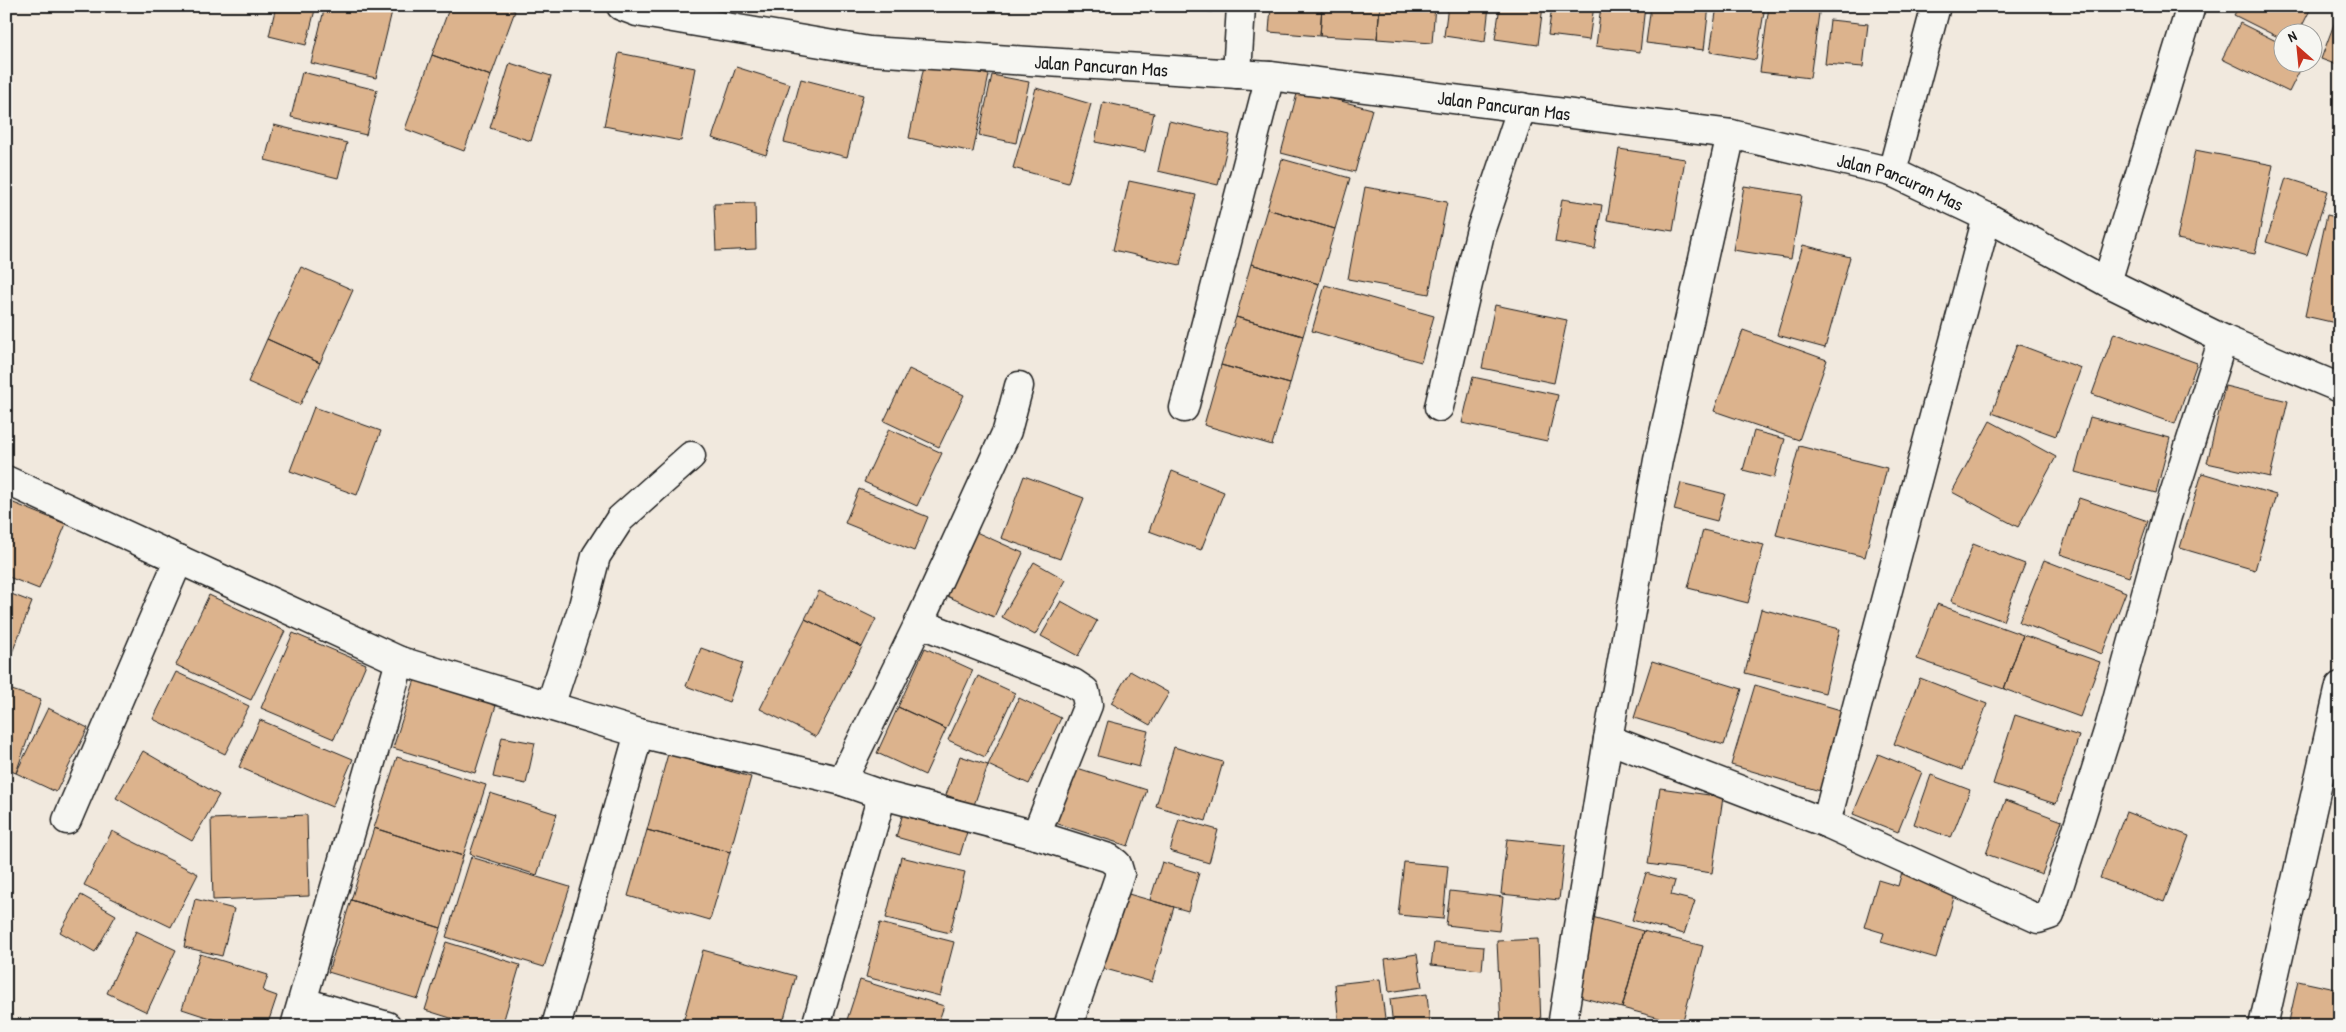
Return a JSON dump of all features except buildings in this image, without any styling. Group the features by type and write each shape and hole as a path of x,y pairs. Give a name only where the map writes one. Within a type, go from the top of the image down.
{"street":[{"path":"1237,74 1241,6"},
{"path":"1892,172 1936,6"},
{"path":"2107,282 2191,6"},
{"name":"Jalan Pancuran Mas","path":"631,8 869,51 1270,76 1731,134 1892,172 1986,217 2107,282 2223,339 2340,388"},
{"path":"1184,408 1270,76"},
{"path":"1439,407 1481,229 1522,107"},
{"path":"1562,1026 1608,740 1658,460 1731,134"},
{"path":"1826,823 1986,217"},
{"path":"1608,740 1826,823 2038,919 2050,915 2110,725 2167,516 2223,339"},
{"path":"842,781 919,623 1007,431 1019,386"},
{"path":"550,706 583,606 596,556 620,520 690,456"},
{"path":"6,480 400,661 639,733 842,781 882,795 1036,835 1109,858 1117,864 1120,874 1068,1026"},
{"path":"67,820 179,559"},
{"path":"919,623 1073,683 1085,691 1088,705 1036,835"},
{"path":"386,1026 299,1014 400,661"},
{"path":"2263,1026 2340,686"},
{"path":"556,1026 639,733"},
{"path":"816,1026 882,795"}]}
